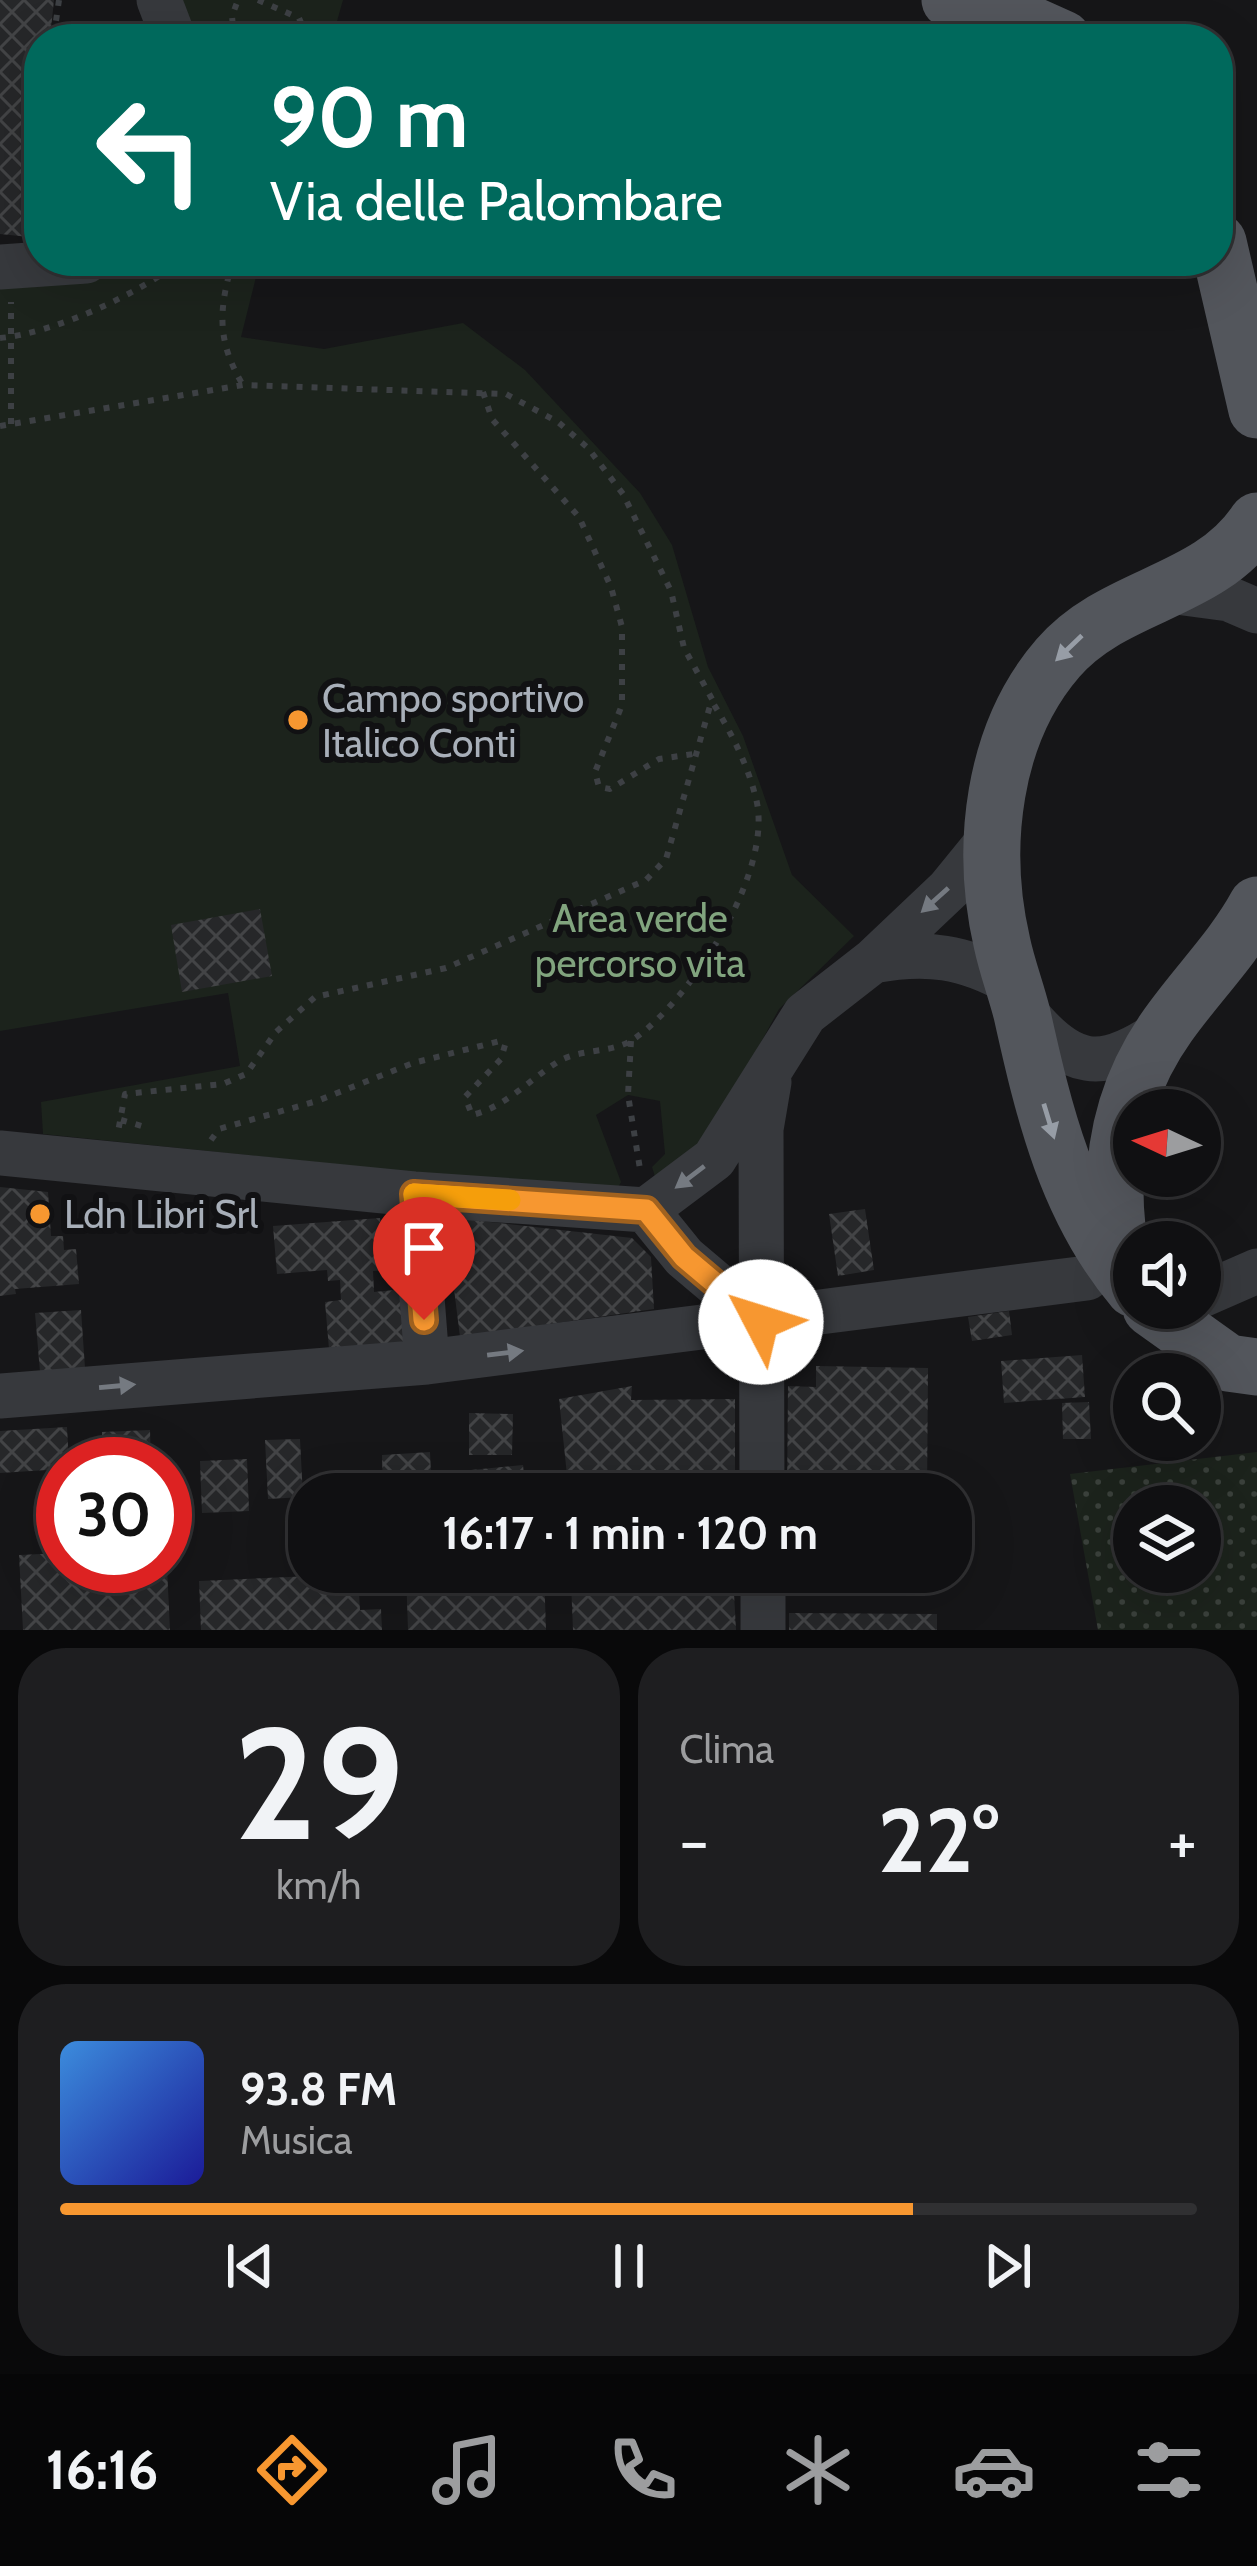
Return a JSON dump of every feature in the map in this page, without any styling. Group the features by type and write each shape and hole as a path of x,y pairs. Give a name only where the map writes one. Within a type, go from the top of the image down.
{"main road":[{"path":"950,0 1028,24"},
{"path":"1226,276 1257,410"},
{"path":"1113,1255 1088,1224 1067,1176 1001,939 993,835 1007,746 1027,701 1058,657 1128,603 1168,591 1222,561 1257,521"},
{"path":"1122,1221 1113,1194 1118,1133 1166,1028 1248,930"},
{"path":"1186,1329 1228,1363 1257,1367"}],"street":[{"path":"1168,591 1229,599 1257,611"},
{"path":"0,1153 113,1165 198,1152 414,1194 646,1210 714,1159 805,1014 873,961 949,889 993,835"},
{"path":"873,961 945,955 982,966 1017,995 1063,1053 1091,1060 1123,1056 1166,1028"},
{"path":"763,1473 761,1129 772,1067"},
{"path":"414,1194 427,1362"},
{"path":"646,1210 684,1257 761,1322"},
{"path":"684,1257 698,1330"},
{"path":"1221,1279 1257,1271"},
{"path":"0,1396 427,1362 761,1322 1113,1298"},
{"path":"763,1593 763,1630"}],"path":[{"path":"258,0 299,18 302,24"},
{"path":"10,424 5,338 162,276"},
{"path":"229,276 219,320 224,353 243,386"},
{"path":"0,425 243,386 506,394 558,422 588,448 623,494 671,591 684,648 737,743 758,806 755,849 713,951 673,1003 631,1041 558,1061 489,1111 472,1115 465,1097 501,1059 505,1045 500,1041 413,1063 317,1101 219,1129 198,1152"},
{"path":"482,390 492,418 579,517 611,587 622,627 622,705 595,772 599,787 610,789 659,759 700,752"},
{"path":"113,1165 125,1094 223,1084 246,1074 276,1032 315,997 446,968 646,880 665,859 712,699"},
{"path":"631,1041 628,1095 646,1210"},
{"path":"121,1120 152,1128"},
{"path":"198,1152 219,1129"}],"green space":[{"path":"177,0 343,0 336,24 185,24"},
{"name":"Area verde percorso vita","path":"256,276 241,337 324,349 463,323 525,370 640,493 672,545 708,667 743,736 792,875 854,936 779,1009 755,1053 734,1112 657,1183 652,1167 665,1154 660,1101 628,1095 596,1115 621,1182 615,1193 43,1134 41,1102 240,1066 228,993 0,1031 0,280"},
{"path":"1257,1452 1257,1630 1098,1630 1070,1474 1221,1461 1221,1456"}],"building":[{"path":"0,0 54,0 52,24 24,24 24,236 0,234"},
{"path":"260,909 272,976 182,992 171,925"},
{"path":"0,1187 48,1192 51,1236 63,1236 64,1250 76,1249 79,1284 15,1289 16,1294 0,1296"},
{"path":"865,1209 874,1270 838,1276 829,1214"},
{"path":"445,1217 632,1238 651,1257 654,1309 460,1337"},
{"path":"380,1218 381,1227 399,1226 402,1269 373,1271 374,1292 404,1289 408,1343 329,1349 325,1302 341,1300 340,1280 328,1281 327,1270 277,1274 273,1226"},
{"path":"81,1310 85,1368 40,1372 35,1313"},
{"path":"1009,1311 1012,1335 972,1341 968,1317"},
{"path":"1082,1355 1085,1397 1004,1403 1001,1361"},
{"path":"816,1366 928,1368 927,1473 787,1473 788,1386 816,1387"},
{"path":"632,1386 631,1400 735,1399 735,1473 567,1473 559,1399"},
{"path":"1089,1402 1091,1439 1063,1439 1062,1403"},
{"path":"469,1413 513,1414 512,1455 469,1455"},
{"path":"67,1427 68,1437 36,1437 36,1471 0,1473 0,1431"},
{"path":"150,1430 150,1437 102,1437 102,1432"},
{"path":"300,1439 302,1473 288,1473 288,1498 268,1499 265,1440"},
{"path":"430,1452 431,1473 382,1473 382,1455"},
{"path":"247,1459 249,1511 202,1513 200,1461"},
{"path":"523,1465 524,1473 471,1473"},
{"path":"36,1554 36,1593 168,1593 170,1630 23,1630 19,1555"},
{"path":"288,1577 288,1593 359,1593 360,1610 381,1609 382,1630 201,1630 199,1581"},
{"path":"407,1593 545,1593 546,1630 408,1630"},
{"path":"571,1593 734,1593 736,1630 573,1630"},
{"path":"789,1613 937,1614 937,1630 789,1630"}],"slow traffic":[{"path":"415,1202 414,1194 510,1200"}],"place":[{"name":"Campo sportivo Italico Conti","path":"298,720"},
{"name":"Ldn Libri Srl","path":"40,1214"}],"route":[{"path":"424,1320 414,1194 646,1210 684,1257 761,1322"}]}
